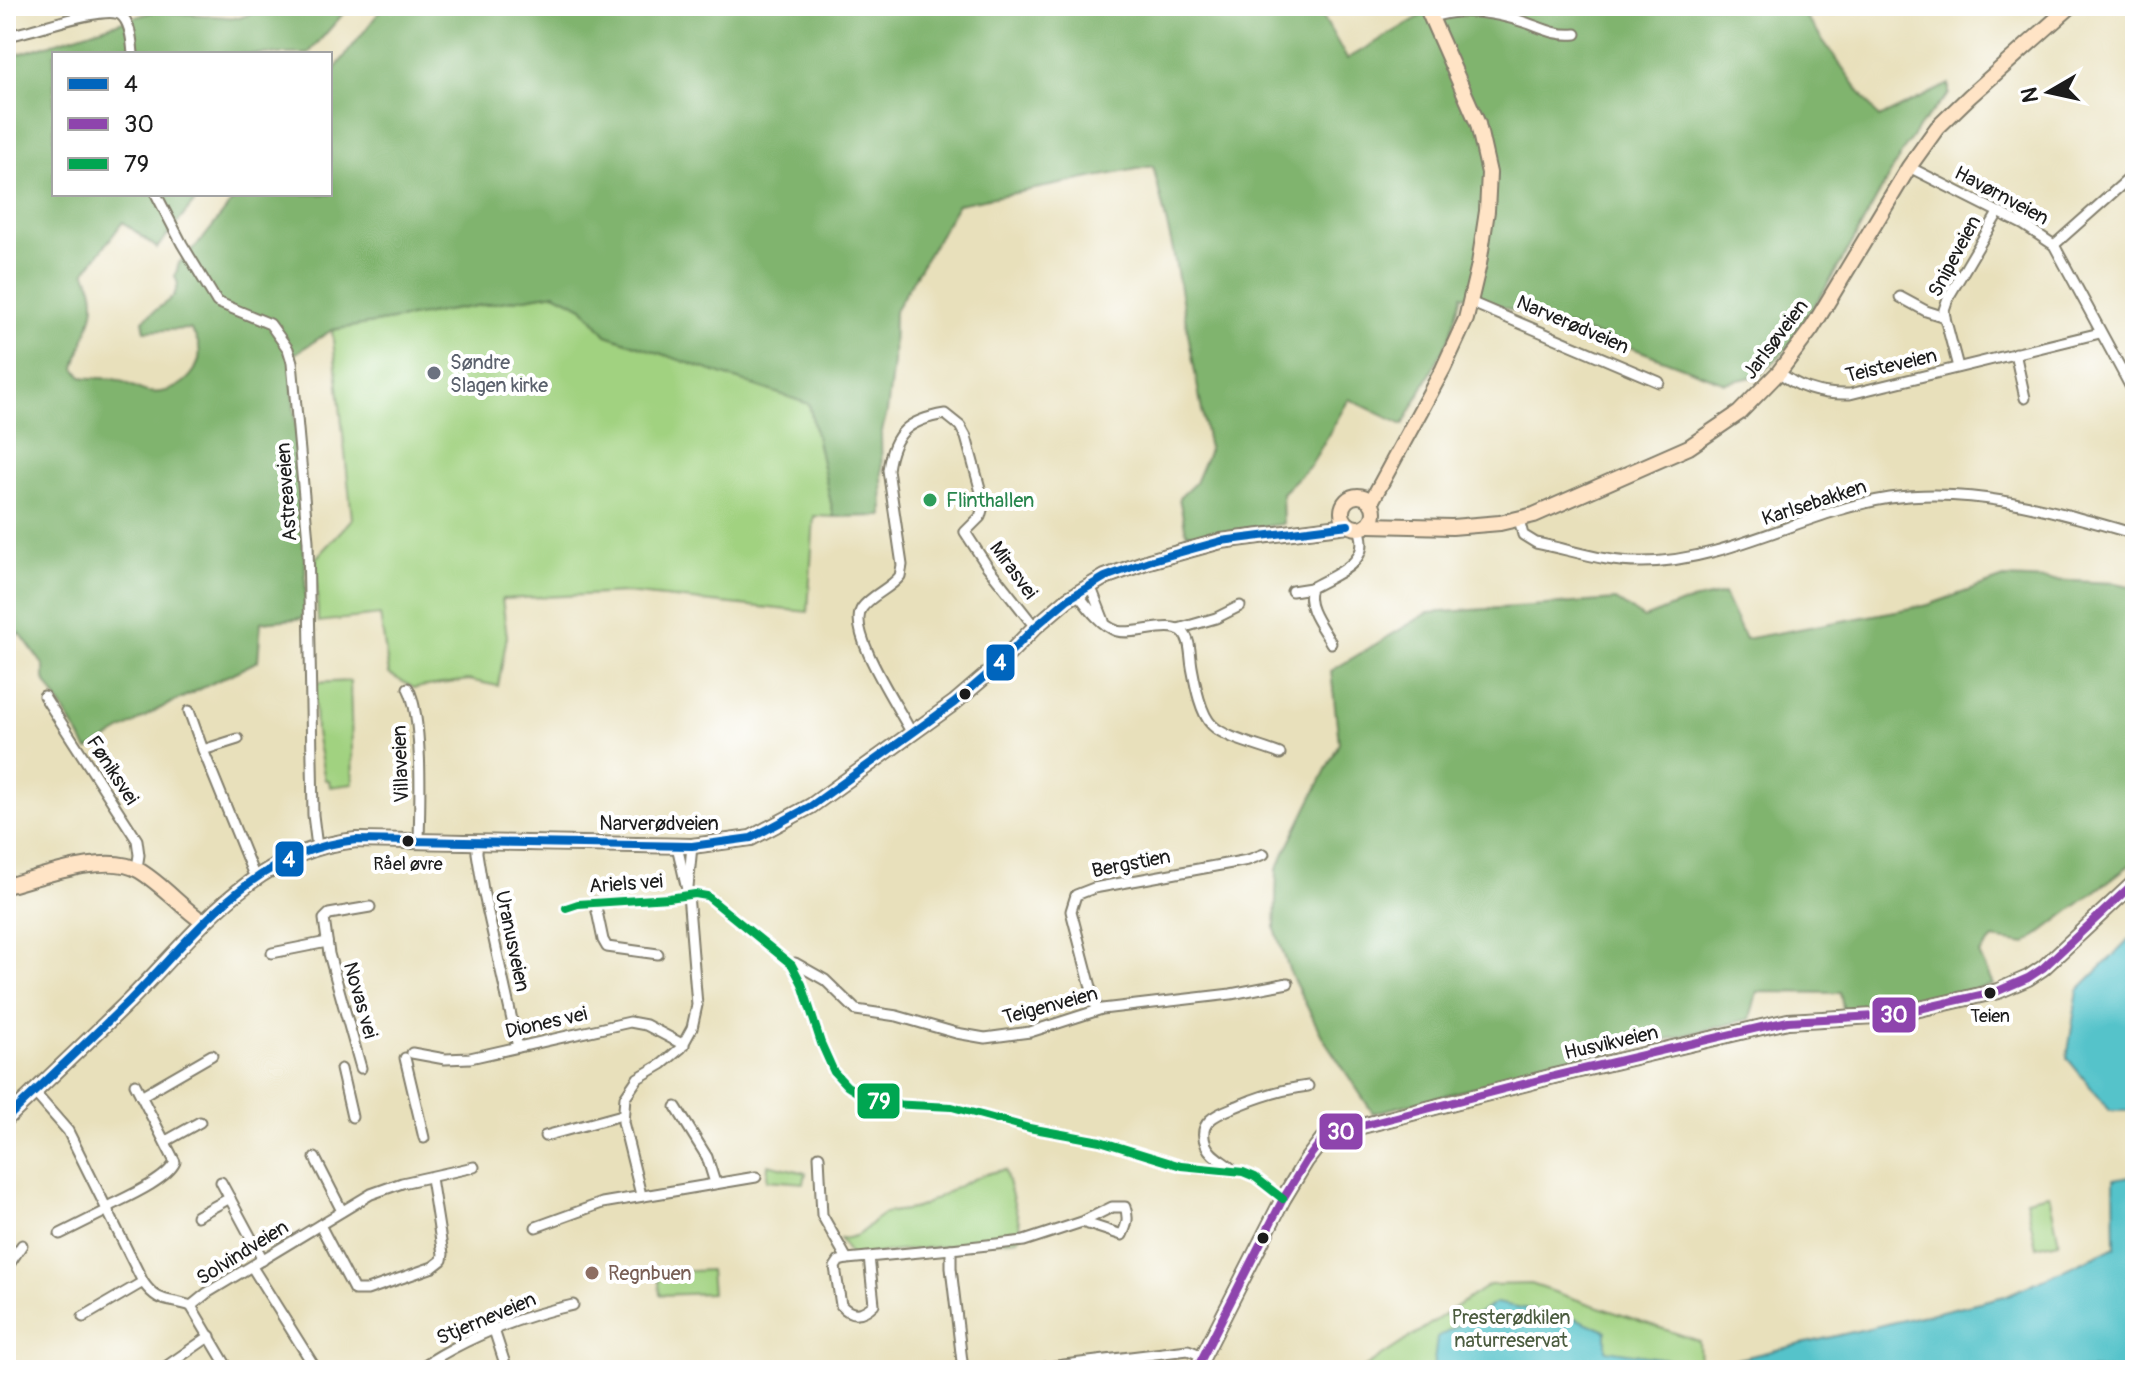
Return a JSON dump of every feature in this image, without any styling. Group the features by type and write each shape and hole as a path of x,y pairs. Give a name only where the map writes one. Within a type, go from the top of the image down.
{"main road":[{"name":"Jarlsøveien","path":"1358,526 1398,524 1452,527 1519,519 1557,507 1689,447 1739,413 1779,372 1812,328 1909,167 1937,128 2071,6"},
{"path":"1342,511 1358,526 1443,369 1470,302 1486,222 1487,155 1478,124 1429,12"},
{"path":"1324,528 1342,511 1350,498 1369,503"},
{"name":"Jarlsøveien","path":"1369,503 1398,524"},
{"name":"Narverødveien","path":"6,1119 104,1032 203,922 255,878 280,862 317,847 356,840 685,846 737,842 771,829 811,806 974,688 1035,627 1084,589 1117,572 1221,541 1358,526"},
{"path":"6,886 103,863 137,868 203,922"},
{"name":"Husvikveien","path":"1196,1370 1283,1199 1311,1152 1322,1140 1335,1133 1554,1076 1788,1021 1880,1017 2011,986 2043,968 2135,882"},
{"path":"174,900 192,934"}],"street":[{"path":"1429,12 1453,11 1515,19 1551,33 1576,34"},
{"path":"6,36 96,13 116,12 123,17 130,32 133,52"},
{"name":"Havørnveien","path":"1909,167 2024,225 2054,245 2135,395"},
{"path":"2054,245 2135,173"},
{"name":"Astreaveien","path":"157,196 217,302 270,324 288,349 292,362 307,520 313,815 317,847"},
{"name":"Snipeveien","path":"1958,367 1944,310 1998,213"},
{"name":"Snipeveien","path":"1900,297 1945,317"},
{"name":"Narverødveien","path":"1470,302 1659,382"},
{"name":"Teisteveien","path":"1779,372 1808,389 1830,395 1868,391 2100,333"},
{"path":"2015,353 2025,398"},
{"name":"Mirasvei","path":"911,732 866,649 858,622 865,605 900,576 902,565 888,470 893,446 904,430 919,420 945,414 960,426 966,437 984,503 980,517 965,532 987,566 1035,627"},
{"name":"Karlsebakken","path":"1519,519 1523,535 1536,543 1630,562 1666,560 1732,547 1866,503 1941,494 1997,499 2135,534"},
{"path":"1292,591 1311,588 1349,566 1361,555 1363,540 1358,526"},
{"path":"1311,588 1308,592 1310,605 1331,643"},
{"path":"1084,589 1106,624 1114,630 1126,632 1178,629 1216,618 1240,606"},
{"path":"1178,629 1187,640 1201,700 1212,726 1280,754"},
{"name":"Villaveien","path":"408,688 417,728 419,840"},
{"name":"Føniksvei","path":"44,696 137,840 137,868"},
{"path":"189,711 255,878"},
{"path":"203,750 238,739"},
{"name":"Uranusveien","path":"477,841 483,890 518,1047"},
{"path":"641,1195 622,1115 625,1097 633,1083 684,1045 697,1005 685,846"},
{"path":"685,846 688,894"},
{"name":"Bergstien","path":"1097,1010 1071,911 1076,895 1094,888 1248,860 1264,854"},
{"path":"688,894 712,899 792,965 834,1072 847,1086 866,1098 889,1104 952,1107 1029,1128 1100,1141 1181,1166 1233,1170 1255,1177 1283,1199"},
{"name":"Ariels vei","path":"566,908 595,902 688,894"},
{"path":"595,902 607,947 658,954"},
{"name":"Novas vei","path":"361,1068 324,926 326,916 370,907"},
{"name":"Novas vei","path":"272,953 327,942"},
{"name":"Teigenveien","path":"792,965 795,963 825,980 856,1010 892,1015 985,1038 1030,1032 1097,1010 1231,994 1288,983"},
{"name":"Diones vei","path":"424,1138 409,1055 451,1060 630,1022 646,1025 684,1045"},
{"path":"141,1096 212,1055"},
{"path":"341,1069 352,1117"},
{"path":"60,1234 172,1170 175,1159 135,1084"},
{"path":"1233,1170 1208,1149 1204,1135 1208,1121 1219,1112 1271,1092 1308,1086"},
{"path":"34,1092 68,1131 143,1282 83,1317"},
{"path":"676,1107 707,1157 715,1183"},
{"path":"545,1136 622,1115"},
{"path":"166,1141 200,1122"},
{"path":"819,1156 822,1215 847,1259"},
{"path":"315,1158 342,1211"},
{"name":"Solvindveien","path":"143,1282 160,1299 191,1306 342,1211 385,1188 474,1167"},
{"path":"536,1227 586,1207 756,1177"},
{"name":"Solvindveien","path":"320,1225 354,1290 367,1290 433,1267 442,1260 443,1254 431,1178"},
{"path":"221,1182 263,1260"},
{"path":"197,1216 230,1198"},
{"path":"869,1257 874,1301 861,1313 851,1313 841,1305 835,1267 839,1261 847,1259 1024,1241 1082,1222 1112,1207 1125,1207 1127,1212 1122,1235 1082,1222"},
{"path":"6,1269 22,1245"},
{"path":"951,1249 963,1370"},
{"path":"252,1267 314,1366"},
{"name":"Stjerneveien","path":"417,1370 494,1330 573,1305"},
{"path":"191,1306 229,1370"},
{"path":"494,1330 507,1370"},
{"path":"161,1370 210,1336"},
{"path":"1023,1370 1070,1367 1188,1350 1203,1356"},
{"path":"6,1363 25,1370"}],"green space":[{"path":"273,6 350,6 310,52 52,52 52,196 199,196 157,248 123,222 85,272 94,297 94,308 75,368 82,377 119,380 144,391 161,392 173,389 192,374 200,353 190,329 145,331 143,320 174,296 179,263 202,240 236,196 332,196 332,72 384,6 1317,6 1347,59 1438,6 1798,6 1879,118 1949,84 1949,94 1920,125 1902,152 1845,256 1792,343 1761,375 1725,383 1606,338 1462,295 1451,335 1403,425 1349,399 1311,465 1282,493 1283,524 1195,536 1186,532 1179,498 1195,483 1209,450 1173,250 1153,166 958,204 894,312 893,363 881,435 883,516 834,517 809,404 606,335 583,307 555,293 332,330 290,357 305,539 306,618 261,622 258,661 157,710 88,750 44,679 44,666 20,633 6,640 6,58 155,11 239,18"},
{"path":"555,293 583,307 606,335 810,404 834,517 814,516 808,612 626,593 502,599 507,636 498,686 469,680 414,688 389,674 380,615 318,622 316,558 352,519 332,330"},
{"path":"2004,578 2116,583 2135,587 2135,861 2026,944 1993,939 1979,954 1993,985 1884,1009 1844,1013 1840,993 1757,992 1750,1019 1373,1113 1323,1038 1291,975 1275,929 1277,869 1339,743 1331,671 1428,613 1616,600 1644,618 1682,603 1724,594 1745,639 1928,605"},
{"path":"350,681 353,784 330,787 329,780 325,780 316,733 314,683"},
{"path":"768,1164 806,1173 804,1183 767,1180"},
{"path":"1005,1170 1022,1233 1018,1239 851,1256 840,1239 861,1233 886,1213 919,1207 971,1180"},
{"path":"2049,1194 2059,1242 2036,1247 2026,1199"},
{"path":"710,1270 712,1293 660,1295 658,1273"},
{"name":"Presterødkilen naturreservat","path":"1531,1284 1699,1341 1700,1370 1361,1370 1489,1285"}],"water":[{"path":"2135,936 2135,1111 2110,1111 2067,1058 2078,990"},
{"path":"2135,1175 2135,1370 1433,1370 1437,1338 1496,1303 1575,1318 1606,1331 1606,1350 1700,1364 1738,1359 2005,1296 2115,1247 2114,1179"}],"transit line":[{"name":"4","path":"6,1119 129,1001 203,923 256,878 286,860 319,847 356,840 692,846 751,838 811,806 954,703 1068,599 1105,577 1221,541 1348,525"},
{"name":"30","path":"1196,1370 1283,1199 1322,1140 1335,1133 1554,1076 1788,1021 1893,1015 1998,991 2043,968 2135,882"},
{"name":"79","path":"566,908 578,904 695,894 707,896 792,965 834,1072 847,1086 866,1098 889,1104 952,1107 1029,1128 1100,1141 1181,1166 1243,1172 1255,1177 1283,1199"}],"place":[{"name":"Søndre Slagen kirke","path":"434,373"},
{"name":"Flinthallen","path":"930,500"},
{"name":"Råel øvre","path":"408,841"},
{"name":"Teien","path":"1990,993"},
{"name":"Regnbuen","path":"592,1273"}]}
